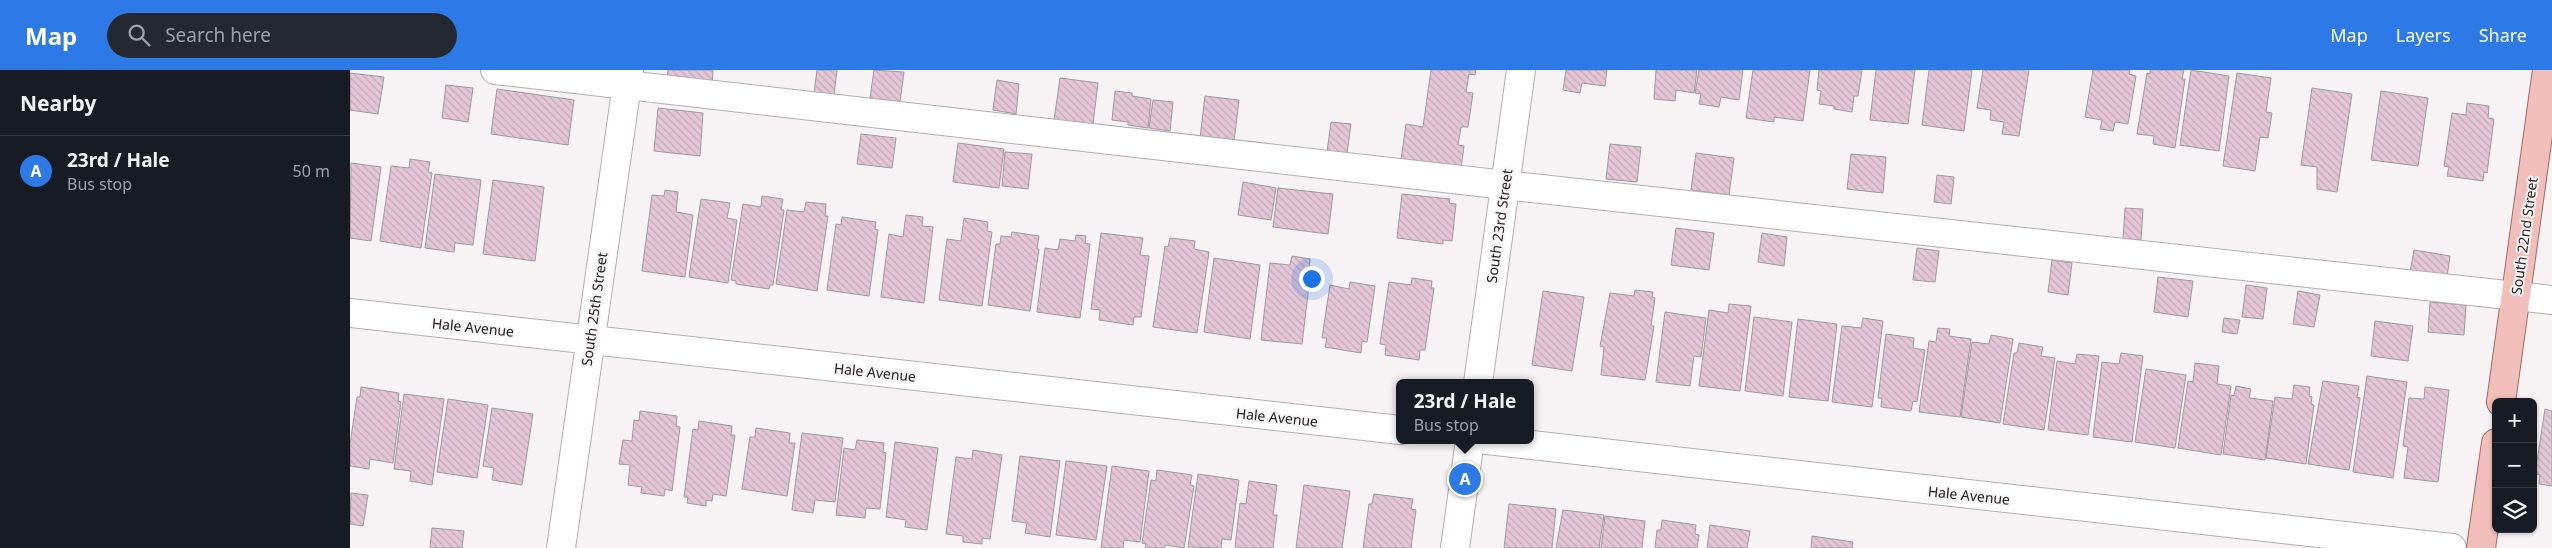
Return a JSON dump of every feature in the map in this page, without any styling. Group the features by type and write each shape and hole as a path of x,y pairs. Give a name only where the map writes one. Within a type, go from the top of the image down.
{"main road":[{"name":"South 22nd Street","path":"2503,398 2547,70"},
{"path":"2481,548 2492,471"}],"street":[{"path":"495,70 628,78 1505,185 2552,300"},
{"name":"South 23rd Street","path":"1479,379 1521,70"},
{"name":"South 25th Street","path":"561,548 628,78"},
{"name":"Hale Avenue","path":"350,313 1396,430"},
{"path":"1455,548 1469,444"},
{"name":"Hale Avenue","path":"1523,444 2452,548"}],"building":[{"path":"668,70 713,70 712,86 667,80"},
{"path":"817,70 837,70 834,95 814,93"},
{"path":"874,70 904,72 900,102 870,98"},
{"path":"1431,70 1476,70 1475,75 1469,74 1466,92 1473,93 1468,127 1461,127 1458,145 1464,146 1461,168 1401,160 1406,124 1423,127"},
{"path":"1566,70 1607,70 1605,86 1582,83 1580,93 1563,90"},
{"path":"1656,70 1697,70 1694,93 1676,90 1675,101 1654,99"},
{"path":"1699,70 1743,70 1739,100 1721,97 1719,107 1699,104 1701,94 1695,93"},
{"path":"1753,70 1810,70 1803,121 1774,117 1774,122 1746,118"},
{"path":"1819,70 1862,70 1858,96 1854,96 1852,112 1834,109 1834,106 1819,104 1821,91 1817,90"},
{"path":"1876,70 1915,70 1908,124 1870,120"},
{"path":"1929,70 1972,70 1964,131 1922,125"},
{"path":"1983,70 2029,70 2019,136 2002,134 2004,122 1990,120 1991,110 1977,108"},
{"path":"2093,70 2130,70 2129,74 2136,76 2128,124 2115,122 2113,131 2100,129 2102,120 2085,117"},
{"path":"2150,70 2184,70 2182,79 2185,79 2175,148 2153,144 2154,136 2137,134 2147,73 2150,74"},
{"path":"2191,70 2229,76 2219,151 2180,145"},
{"path":"350,73 384,77 378,114 350,110"},
{"path":"2237,73 2271,78 2266,112 2272,113 2268,138 2260,137 2255,171 2223,166"},
{"path":"1060,78 1098,83 1093,124 1054,120"},
{"path":"997,80 1019,84 1016,114 993,110"},
{"path":"446,85 473,88 468,122 442,118"},
{"path":"2312,88 2352,94 2337,192 2317,189 2317,167 2301,165"},
{"path":"497,89 574,100 568,145 491,134"},
{"path":"1115,91 1132,93 1132,96 1151,99 1148,128 1128,125 1128,122 1112,120"},
{"path":"2381,91 2428,98 2418,166 2371,160"},
{"path":"1205,96 1239,100 1234,142 1200,138"},
{"path":"1153,100 1173,102 1170,131 1149,128"},
{"path":"2467,103 2489,106 2488,118 2494,119 2487,173 2484,172 2483,181 2447,176 2449,167 2444,166 2452,113 2466,115"},
{"path":"658,108 703,113 700,156 654,151"},
{"path":"1331,122 1351,124 1347,154 1327,152"},
{"path":"861,134 896,138 892,168 857,164"},
{"path":"958,143 1004,149 999,188 953,182"},
{"path":"1610,144 1641,147 1637,182 1606,179"},
{"path":"1005,152 1032,154 1028,189 1002,186"},
{"path":"1696,153 1734,158 1729,195 1691,190"},
{"path":"1851,154 1886,157 1883,193 1847,189"},
{"path":"410,159 430,162 428,172 432,173 421,248 380,241 391,166 409,168"},
{"path":"351,163 381,167 371,241 350,238"},
{"path":"435,174 481,180 473,245 455,243 454,252 425,248"},
{"path":"1937,175 1954,177 1951,204 1934,202"},
{"path":"493,180 544,187 535,261 483,254"},
{"path":"1243,182 1276,188 1271,220 1238,215"},
{"path":"1278,188 1333,194 1328,234 1273,227"},
{"path":"665,190 678,192 676,212 693,215 685,277 642,271 652,195 664,196"},
{"path":"1402,194 1450,199 1449,203 1456,204 1452,241 1443,240 1443,244 1397,238"},
{"path":"762,196 783,199 781,210 784,210 773,285 770,285 769,289 736,284 736,281 731,280 743,204 761,207"},
{"path":"701,199 730,203 727,218 737,220 728,283 689,277"},
{"path":"806,202 826,204 825,216 828,216 817,291 776,284 787,210 804,212"},
{"path":"2125,208 2143,209 2141,240 2123,239"},
{"path":"906,215 923,217 922,226 933,227 924,303 881,297 889,234 903,237"},
{"path":"842,217 876,222 875,229 878,230 869,296 827,290 836,224 841,225"},
{"path":"964,218 988,222 987,231 992,232 982,306 939,300 947,239 961,241"},
{"path":"1676,228 1714,233 1709,270 1671,265"},
{"path":"1012,232 1039,236 1037,249 1039,249 1030,311 988,305 996,244 1000,244 1001,236 1011,237"},
{"path":"1101,233 1143,238 1140,255 1149,256 1141,317 1134,317 1133,325 1099,320 1100,310 1091,309"},
{"path":"1762,233 1787,237 1784,266 1758,262"},
{"path":"1076,235 1086,236 1085,243 1090,244 1080,318 1037,312 1045,248 1058,250 1060,239 1075,241"},
{"path":"1170,238 1195,241 1194,249 1209,252 1197,333 1153,327 1165,246 1168,247"},
{"path":"1917,248 1939,251 1935,282 1913,280"},
{"path":"2414,250 2450,256 2446,284 2409,278"},
{"path":"1292,256 1310,259 1309,269 1311,269 1302,344 1261,340 1270,263 1290,265"},
{"path":"1214,258 1260,265 1250,339 1204,332"},
{"path":"2052,260 2072,263 2068,295 2048,292"},
{"path":"2158,277 2193,281 2188,317 2154,312"},
{"path":"1412,278 1432,281 1431,288 1434,288 1425,350 1420,350 1419,360 1385,355 1386,345 1380,344 1389,282 1411,285"},
{"path":"1350,282 1375,286 1367,342 1362,341 1361,353 1325,347 1327,338 1322,338 1330,285 1349,289"},
{"path":"2246,285 2267,288 2263,319 2242,317"},
{"path":"1635,290 1653,292 1652,297 1655,298 1651,326 1654,326 1645,380 1601,375 1604,347 1600,346 1610,293 1634,296"},
{"path":"1543,291 1584,297 1572,371 1532,365"},
{"path":"2298,291 2320,295 2314,327 2293,324"},
{"path":"2430,302 2466,305 2464,335 2428,332"},
{"path":"1729,304 1751,306 1740,391 1699,386 1709,310 1728,313"},
{"path":"1665,312 1706,318 1701,357 1694,356 1690,386 1656,382"},
{"path":"1754,317 1792,322 1783,396 1745,391"},
{"path":"1863,318 1883,321 1872,407 1832,402 1842,326 1861,328"},
{"path":"2224,318 2240,320 2237,334 2222,332"},
{"path":"1798,319 1837,324 1828,401 1789,397"},
{"path":"2375,321 2413,326 2408,361 2371,356"},
{"path":"1938,328 1950,329 1949,336 1971,339 1960,417 1919,412 1929,341 1936,342"},
{"path":"1886,334 1914,338 1913,348 1925,350 1917,402 1913,401 1911,411 1881,407 1882,398 1878,398"},
{"path":"1991,335 2013,339 2000,423 1961,417 1972,342 1989,344"},
{"path":"2019,343 2043,347 2041,356 2055,358 2044,430 2003,424 2014,353 2017,353"},
{"path":"2121,353 2143,356 2132,442 2093,437 2102,362 2119,364"},
{"path":"2077,354 2099,356 2088,435 2048,430 2057,361 2075,364"},
{"path":"2195,363 2219,366 2217,384 2231,386 2221,455 2178,448 2188,381 2193,382"},
{"path":"2146,369 2186,375 2175,448 2135,442"},
{"path":"2367,376 2407,382 2393,478 2353,472"},
{"path":"2323,381 2359,386 2357,397 2360,398 2349,470 2308,464"},
{"path":"2294,385 2310,387 2309,396 2312,397 2311,404 2314,405 2306,464 2266,458 2275,397 2292,399"},
{"path":"2236,386 2251,389 2249,398 2273,401 2265,460 2223,454 2231,395 2234,396"},
{"path":"361,387 399,393 398,401 401,402 393,463 370,459 369,469 350,466 350,444 357,397 360,397"},
{"path":"2425,387 2449,390 2438,482 2404,478 2408,447 2403,446 2409,398 2424,399"},
{"path":"404,394 444,399 432,485 410,481 411,471 394,469"},
{"path":"448,399 488,405 477,478 437,472"},
{"path":"492,408 533,414 522,485 492,480 494,468 483,466"},
{"path":"2545,409 2552,411 2552,486 2539,484 2540,475 2537,474 2537,461"},
{"path":"640,411 677,416 676,426 680,427 672,491 665,489 664,496 641,493 642,487 628,485 630,465 619,464 623,440 632,441 634,420 639,421"},
{"path":"699,421 732,426 731,435 735,435 726,496 713,494 712,501 706,500 706,506 687,503 688,497 684,497 693,429 698,430"},
{"path":"756,428 790,433 789,443 795,443 787,496 742,489 750,437 755,437"},
{"path":"802,433 843,438 835,502 815,500 813,513 792,510"},
{"path":"857,440 884,443 883,452 886,453 880,509 866,508 865,518 836,515 844,448 855,450"},
{"path":"895,442 938,448 927,530 905,527 906,520 886,517"},
{"path":"973,450 1002,455 990,539 982,538 982,544 963,542 963,536 946,534 956,457 972,459"},
{"path":"1020,456 1060,461 1050,537 1025,533 1027,523 1012,521"},
{"path":"1066,461 1107,466 1096,540 1056,535"},
{"path":"1112,466 1149,471 1140,542 1124,540 1123,548 1101,548"},
{"path":"1157,470 1192,475 1190,485 1194,486 1184,548 1165,545 1165,548 1145,548 1146,544 1142,543 1151,480 1156,481"},
{"path":"1198,474 1239,480 1231,540 1222,539 1221,548 1188,547"},
{"path":"1249,481 1277,485 1273,515 1277,515 1273,548 1235,548 1240,503 1246,504"},
{"path":"1304,485 1350,491 1342,548 1296,548"},
{"path":"351,493 368,495 363,526 350,524"},
{"path":"1374,494 1413,499 1411,509 1416,510 1411,548 1363,548 1369,504 1372,504"},
{"path":"1509,504 1556,509 1552,548 1504,548"},
{"path":"1563,510 1604,515 1599,548 1556,548"},
{"path":"1605,516 1645,521 1642,548 1601,548"},
{"path":"1662,520 1696,525 1695,534 1699,535 1697,548 1655,548 1657,530 1661,530"},
{"path":"1710,525 1750,531 1747,548 1707,548"},
{"path":"432,528 464,531 462,548 430,548"},
{"path":"1812,536 1853,542 1852,548 1811,548"}],"place":[{"name":"23rd / Hale","path":"1465,479"}]}
